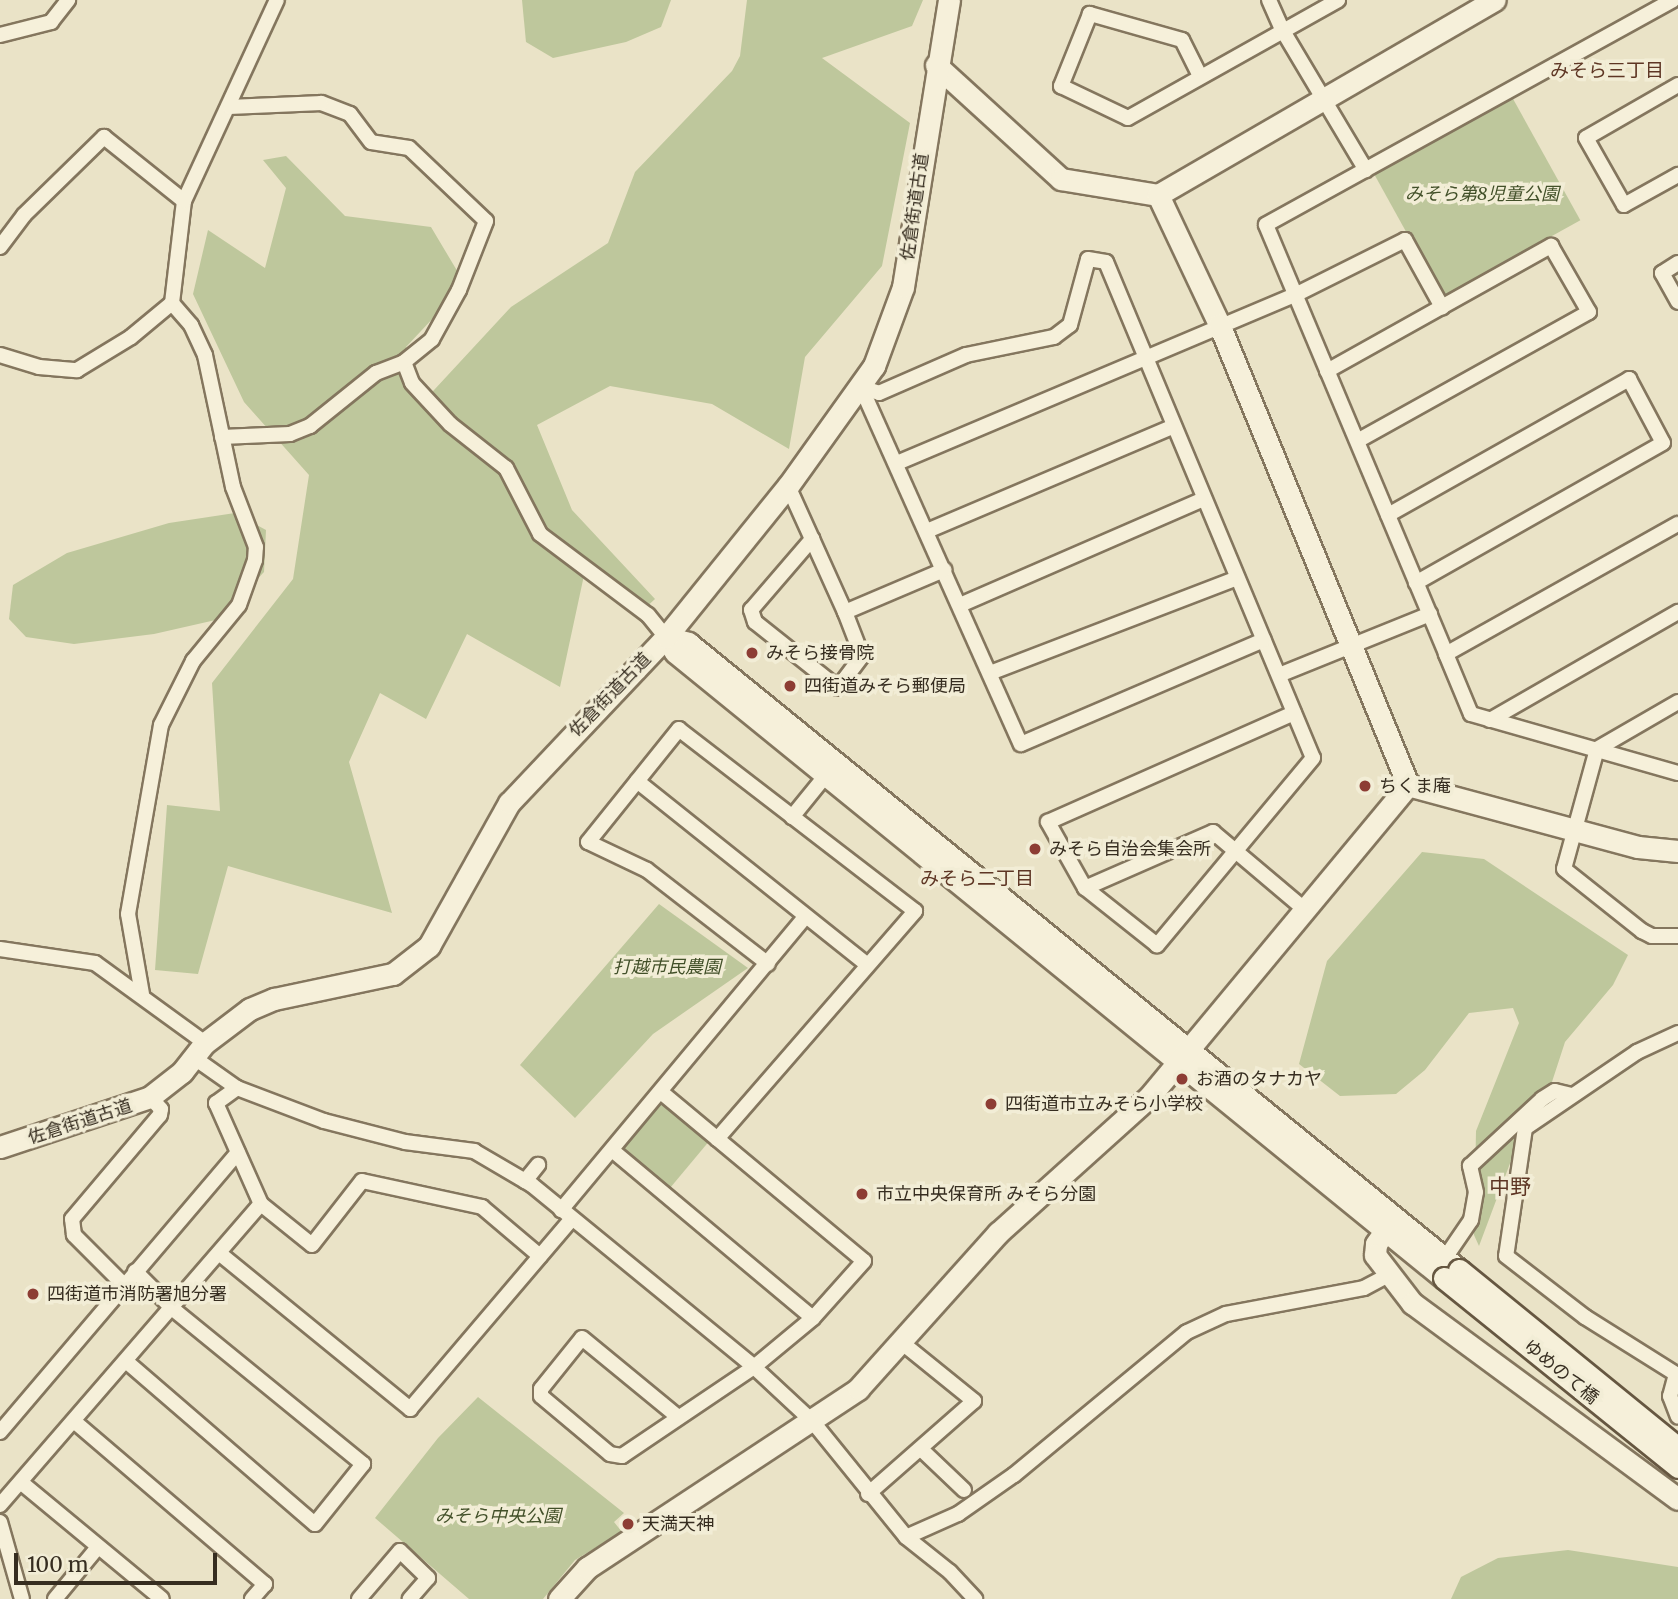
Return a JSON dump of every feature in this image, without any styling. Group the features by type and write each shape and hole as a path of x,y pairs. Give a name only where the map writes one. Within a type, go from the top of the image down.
{"street":[{"path":"0,35 51,22 68,0"},
{"name":"佐倉街道古道","path":"0,1147 150,1097 233,1019 274,999 374,980 417,960 452,911 514,796 666,636 788,485 861,387 886,341 903,287 936,65 949,0"},
{"path":"1269,0 1283,31 1366,170"},
{"path":"1200,76 1182,40 1090,14 1061,86 1128,118 1338,0"},
{"path":"936,65 1061,178 1158,195 1323,96 1495,0"},
{"path":"1673,0 1266,225 1471,714 1678,773"},
{"path":"0,355 39,368 76,370 131,337 172,303 184,201 230,107 271,1"},
{"path":"1678,85 1586,138 1624,205 1678,174"},
{"path":"222,437 290,435 310,426 376,373 404,362 432,339 459,290 486,220 409,149 371,142 350,114 321,103 230,107"},
{"path":"0,247 24,215 104,137 184,201"},
{"path":"1158,195 1219,324 1408,786"},
{"path":"897,463 1146,358 1219,324 1296,295 1405,240 1441,307"},
{"path":"1327,371 1551,246 1589,312 1357,441"},
{"path":"861,387 879,393 966,355 1054,337 1070,325 1088,259 1106,262 1313,758 1157,945 1085,888 1048,822 1294,713"},
{"path":"1678,264 1662,273 1678,302"},
{"path":"142,994 128,914 161,725 193,661 239,605 255,560 256,547 233,487 205,355 191,325 172,303"},
{"path":"404,362 412,383 450,424 506,468 540,534 648,615 666,636 675,652 1449,1269"},
{"path":"1388,515 1629,379 1662,443 1416,583"},
{"path":"861,387 1021,744 1264,640"},
{"path":"927,531 1174,426"},
{"path":"788,485 845,612 862,656 838,688 755,622 751,610 812,539"},
{"path":"960,605 1205,499"},
{"path":"1446,654 1678,524"},
{"path":"845,612 944,570"},
{"path":"990,673 1237,578"},
{"path":"1490,720 1678,612"},
{"path":"1279,675 1351,643 1430,614"},
{"path":"666,636 688,643 1184,1057 1385,1231 1449,1269"},
{"path":"1678,702 1597,749 1564,869 1642,931 1652,936 1678,936"},
{"path":"717,1139 866,964 915,911 679,729 588,842 647,870 768,964"},
{"path":"792,817 826,775"},
{"path":"637,781 866,964"},
{"path":"1408,786 1638,847 1678,851"},
{"path":"559,1599 587,1568 813,1422 858,1389 998,1233 1080,1163 1184,1057 1303,908 1408,786"},
{"path":"1085,888 1213,832 1303,908"},
{"path":"219,1253 410,1409 540,1256 612,1150 805,917"},
{"path":"0,949 95,963 142,994 237,1087 324,1121 405,1142 474,1151 525,1181 754,1367 813,1422 868,1494 906,1537 950,1572 975,1599"},
{"path":"1639,1468 1677,1417 1670,1396 1676,1374 1585,1317 1506,1256 1525,1128 1637,1052 1678,1033"},
{"path":"237,1087 216,1103 261,1204 312,1245 362,1181 482,1207 540,1256"},
{"path":"1449,1269 1471,1220 1476,1192 1470,1166 1542,1099 1555,1091 1571,1095"},
{"path":"661,1092 864,1261 813,1318 754,1367 677,1416 634,1450 617,1457 540,1392 582,1338 677,1416"},
{"path":"124,1285 74,1235 72,1219 160,1115 161,1108 150,1097"},
{"path":"612,1150 813,1318"},
{"path":"0,1432 238,1152"},
{"path":"525,1181 538,1165"},
{"path":"0,1505 23,1484 261,1204"},
{"path":"1385,1231 1376,1244 1375,1255 1412,1303 1678,1499"},
{"name":"ゆめのて橋","path":"1449,1269 1678,1448"},
{"name":"ゆめのて橋","path":"1449,1269 1678,1467"},
{"path":"127,1362 315,1524 363,1464 172,1308 135,1271"},
{"path":"906,1537 958,1514 1014,1475 1187,1332 1226,1314 1364,1288 1388,1275"},
{"path":"868,1494 922,1450 974,1401 900,1341"},
{"path":"75,1422 265,1584 252,1599"},
{"path":"922,1450 964,1490"},
{"path":"23,1484 162,1599"},
{"path":"0,1522 22,1599"},
{"path":"55,1599 98,1547"},
{"path":"359,1599 400,1551 428,1578 410,1599"}],"green space":[{"path":"522,0 671,0 661,27 626,42 553,58 526,42"},
{"path":"747,0 923,0 912,26 822,58 910,123 882,266 805,357 789,449 712,404 610,386 537,425 572,510 655,599 643,610 586,566 560,687 467,634 426,719 380,693 349,762 392,913 228,866 198,974 155,970 167,805 220,811 212,683 293,579 309,475 244,402 193,294 208,230 265,268 286,188 263,160 286,156 345,216 431,227 465,284 406,347 422,403 511,307 608,243 635,172 732,71 740,56"},
{"name":"みそら第8児童公園","path":"1512,97 1580,220 1442,297 1374,174"},
{"path":"235,513 266,530 264,572 220,619 154,634 74,644 26,637 9,619 13,585 67,553 169,523"},
{"path":"1422,852 1484,859 1628,955 1613,985 1565,1042 1550,1088 1518,1142 1479,1246 1474,1235 1476,1131 1519,1023 1513,1008 1469,1013 1425,1070 1396,1094 1340,1096 1299,1064 1327,961"},
{"name":"打越市民農園","path":"659,904 748,968 653,1034 575,1118 520,1065"},
{"path":"662,1101 709,1141 668,1191 620,1151"},
{"name":"みそら中央公園","path":"478,1397 624,1513 614,1522 622,1532 575,1560 543,1599 469,1599 375,1518 438,1438"},
{"path":"1568,1550 1678,1567 1678,1599 1451,1599 1461,1577 1498,1558"}],"place":[{"name":"みそら接骨院","path":"752,653"},
{"name":"四街道みそら郵便局","path":"790,686"},
{"name":"ちくま庵","path":"1365,786"},
{"name":"みそら自治会集会所","path":"1035,849"},
{"name":"お酒のタナカヤ","path":"1182,1079"},
{"name":"四街道市立みそら小学校","path":"991,1104"},
{"name":"市立中央保育所 みそら分園","path":"862,1194"},
{"name":"四街道市消防署旭分署","path":"33,1294"},
{"name":"天満天神","path":"628,1524"}],"district":[{"name":"みそら三丁目","path":"1607,71"},
{"name":"みそら二丁目","path":"977,879"},
{"name":"中野","path":"1510,1187"}]}
